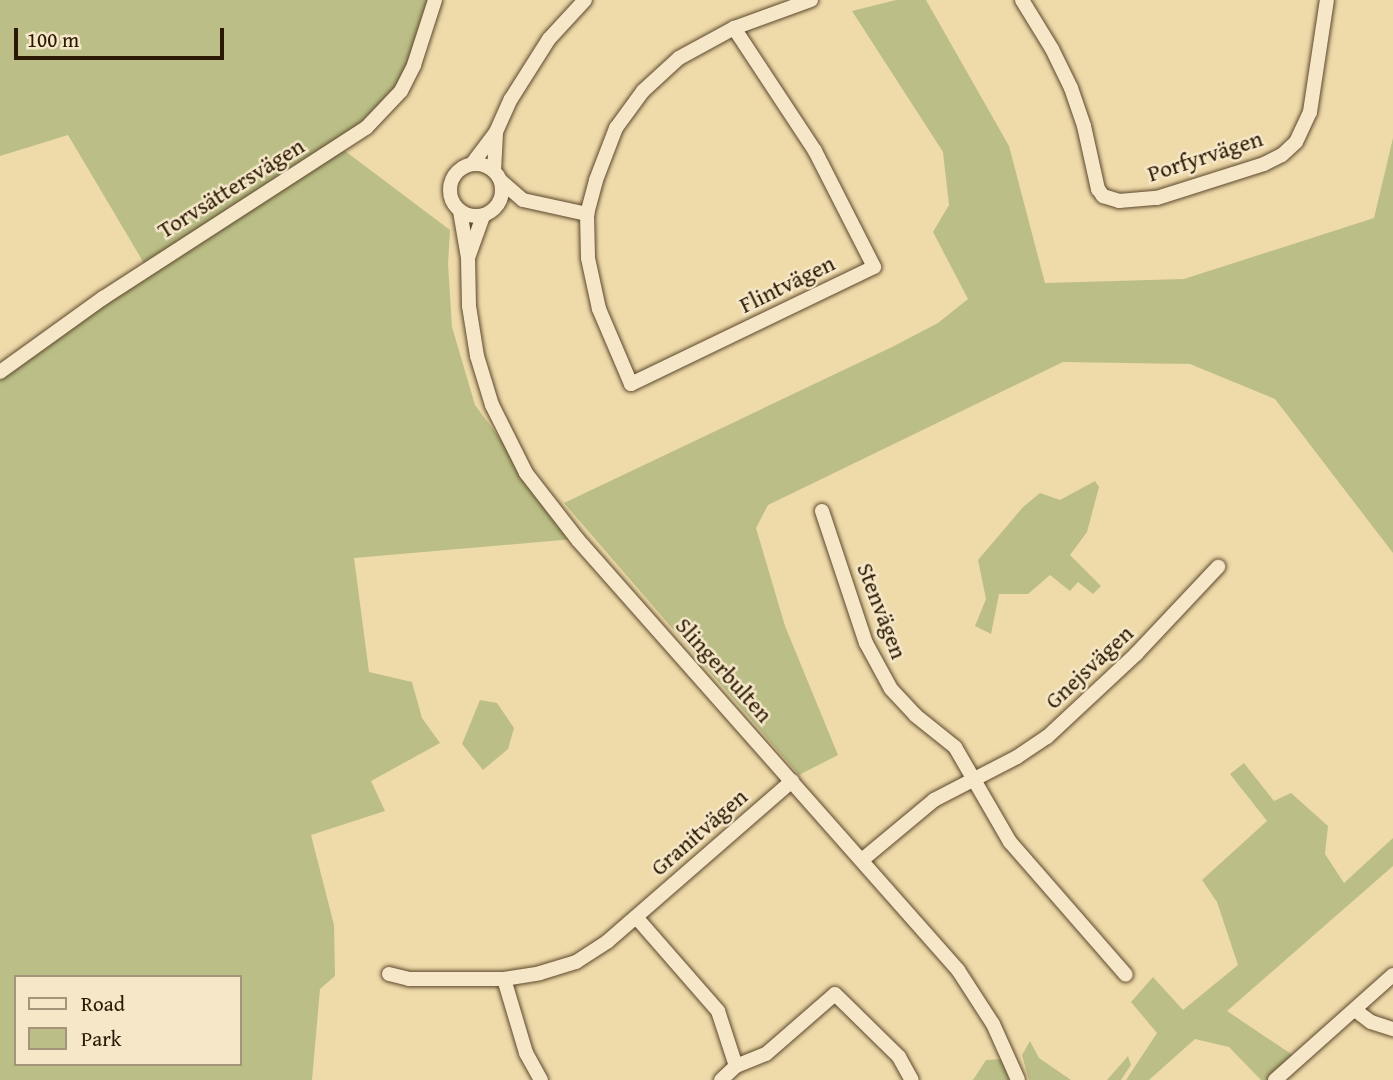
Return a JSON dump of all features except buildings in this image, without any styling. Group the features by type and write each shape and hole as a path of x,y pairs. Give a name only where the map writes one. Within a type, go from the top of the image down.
{"street":[{"name":"Torvsättersvägen","path":"0,372 103,298 366,128 401,91 414,65 435,0"},
{"path":"472,164 496,132 529,68 549,39 585,0"},
{"name":"Flintvägen","path":"734,27 815,151 874,267 631,384 593,293 587,258 587,214 606,150 616,128 643,90 678,58 734,27 811,0"},
{"name":"Porfyrvägen","path":"1026,1 1071,88 1084,126 1098,189 1103,196 1119,201 1157,198 1252,168 1282,155 1296,142 1310,112 1327,0"},
{"path":"496,132 498,176 502,194 497,206"},
{"path":"523,200 498,176 480,164 461,168 451,183 452,201 460,211 468,215 483,216 497,206 523,200 587,214"},
{"name":"Slingerbulten","path":"460,211 468,258 469,306 480,368 502,430 526,473 578,540 958,970 992,1024 1018,1080"},
{"name":"Slingerbulten","path":"468,258 483,216"},
{"name":"Stenvägen","path":"822,511 878,669 905,705 955,747 974,778"},
{"name":"Gnejsvägen","path":"862,860 916,812 974,778 1017,757 1047,737 1136,654 1218,567"},
{"path":"974,778 1010,842 1126,975"},
{"name":"Granitvägen","path":"389,974 409,979 503,979 540,973 576,961 600,947 636,917 792,781"},
{"path":"636,917 718,1011 736,1066"},
{"path":"1275,1080 1393,975"},
{"path":"503,979 526,1053 540,1075"},
{"path":"721,1080 736,1066 766,1054 835,994 900,1056 912,1080"},
{"path":"1354,1010 1371,1022 1393,1029"}],"green space":[{"path":"0,0 440,0 396,98 153,267 337,145 450,230 448,264 452,327 475,405 574,539 354,558 369,672 412,682 422,718 440,743 371,781 385,811 311,835 334,925 335,976 320,989 312,1080 0,1080 0,368 148,270 68,135 0,156"},
{"path":"896,0 926,0 1009,146 1045,283 1184,279 1374,218 1393,138 1393,553 1275,399 1190,364 1063,362 768,505 756,528 785,626 838,755 799,775 564,503 892,347 938,323 968,299 933,232 949,205 943,152 852,11"},
{"path":"1095,481 1099,487 1087,532 1070,555 1101,586 1093,594 1078,582 1070,591 1050,575 1028,594 999,594 991,634 975,626 986,599 978,560 1023,507 1040,493 1060,500"},
{"path":"480,700 497,703 514,728 508,749 483,770 462,744"},
{"path":"1244,763 1274,801 1291,793 1328,826 1325,854 1344,883 1393,838 1393,866 1227,1011 1297,1058 1273,1080 1261,1080 1229,1047 1195,1039 1149,1080 1126,1080 1157,1033 1131,1002 1153,977 1183,1010 1238,965 1217,902 1202,880 1267,821 1230,774"},
{"path":"1030,1041 1039,1058 1071,1080 1029,1080 1022,1055"},
{"path":"1128,1056 1131,1065 1121,1080 1107,1080"},
{"path":"1004,1059 1009,1080 973,1080 986,1060"}]}
